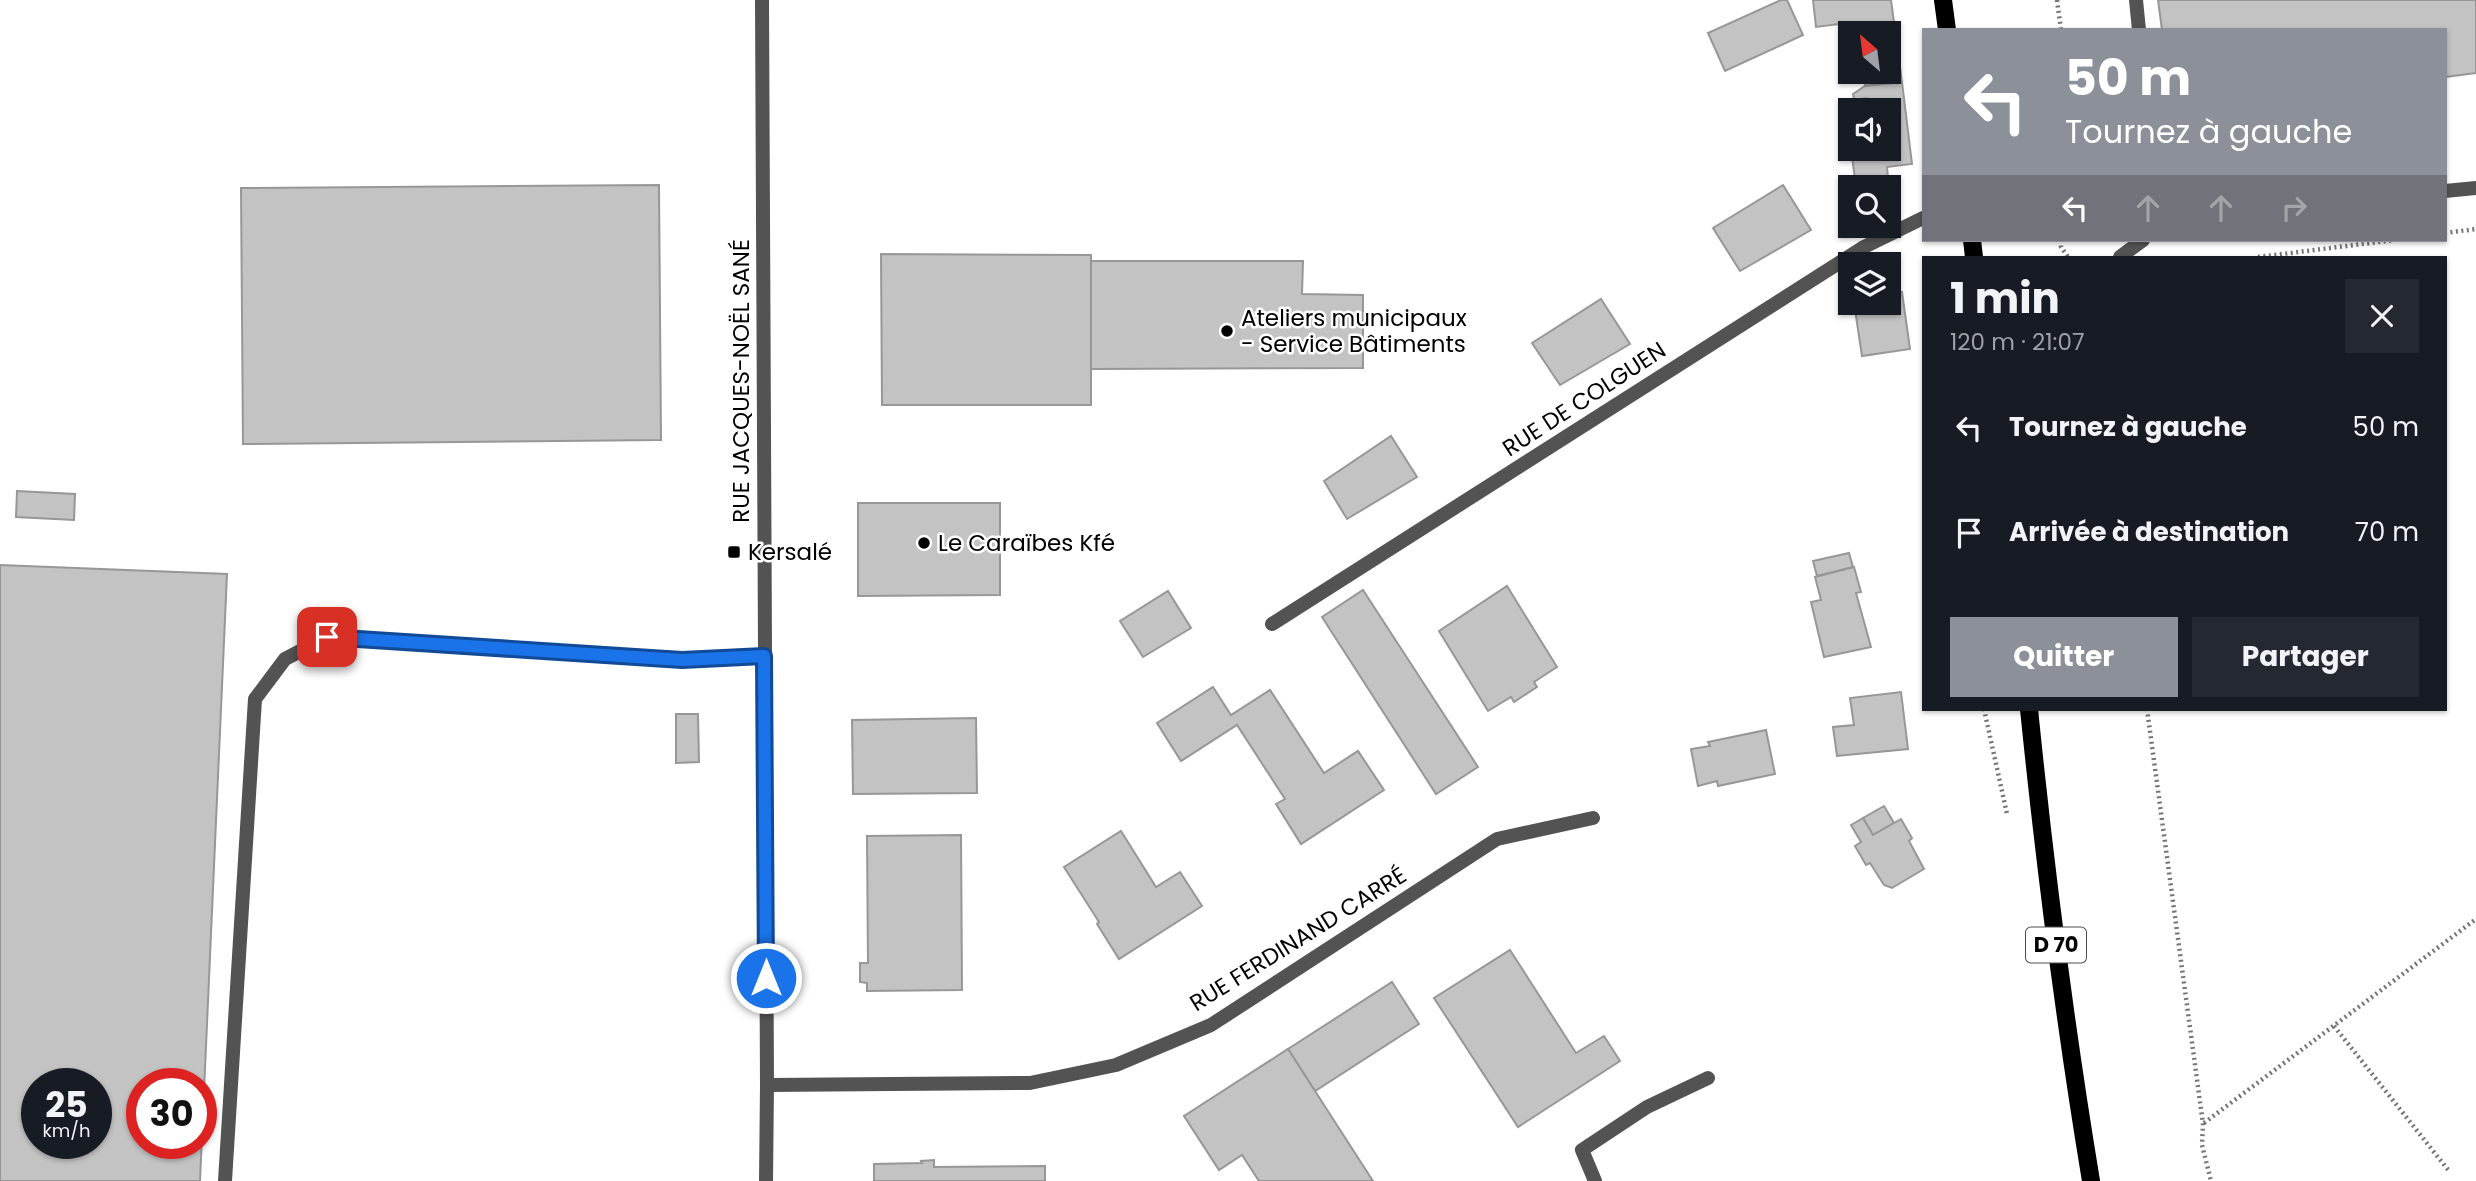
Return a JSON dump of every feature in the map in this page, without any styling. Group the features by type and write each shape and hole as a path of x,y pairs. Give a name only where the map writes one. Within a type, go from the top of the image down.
{"main road":[{"path":"1943,0 1947,28"},
{"name":"D 70","path":"2029,711 2070,1053 2091,1181"}],"street":[{"name":"RUE JACQUES-NOËL SANÉ","path":"762,0 766,1181"},
{"path":"2136,0 2139,28"},
{"path":"2447,191 2476,188"},
{"name":"RUE DE COLGUEN","path":"1272,624 1864,247 1922,218"},
{"path":"2121,256 2140,242"},
{"path":"225,1181 255,699 285,659 327,637 682,660 764,656"},
{"name":"RUE FERDINAND CARRÉ","path":"767,1085 1030,1083 1116,1065 1211,1024 1497,839 1593,818"},
{"path":"1595,1181 1582,1150 1647,1107 1708,1078"}],"path":[{"path":"2057,0 2061,28"},
{"path":"2447,233 2476,229"},
{"path":"2266,256 2379,242"},
{"path":"2147,711 2203,1124 2202,1145 2211,1181"},
{"path":"2203,1124 2476,919"},
{"path":"2333,1026 2449,1171"}],"building":[{"path":"1781,0 1787,0 1803,35 1725,71 1708,33"},
{"path":"1813,0 1891,0 1894,21 1838,21 1838,24 1816,27"},
{"path":"2158,0 2476,0 2476,73 2447,77 2447,28 2162,28"},
{"path":"1901,82 1912,164 1887,167 1888,175 1854,175 1853,161 1901,161 1901,98 1854,98 1853,94 1865,86"},
{"path":"659,185 661,440 243,444 241,188"},
{"path":"1783,185 1811,230 1740,271 1713,228"},
{"path":"881,254 1091,255 1091,405 882,405"},
{"name":"Ateliers municipaux - Service Bâtiments","path":"1091,261 1303,261 1302,294 1363,295 1363,368 1091,369"},
{"path":"1901,292 1910,349 1862,356 1856,315 1901,315"},
{"path":"1601,299 1630,344 1560,385 1532,343"},
{"path":"1391,436 1417,477 1347,519 1324,481"},
{"path":"17,491 75,494 74,520 16,517"},
{"path":"858,503 1000,503 1000,595 858,596"},
{"path":"1849,553 1853,567 1817,576 1813,561"},
{"path":"0,565 227,574 205,1068 126,1068 126,1159 201,1159 200,1181 0,1181"},
{"path":"1854,567 1861,592 1856,593 1871,647 1824,657 1811,602 1821,600 1815,577"},
{"path":"1507,586 1557,667 1534,682 1537,687 1514,702 1511,697 1488,711 1439,631"},
{"path":"1363,590 1478,767 1436,794 1322,617"},
{"path":"1168,591 1191,628 1143,657 1120,621"},
{"path":"1213,687 1231,715 1270,690 1324,773 1358,751 1384,790 1301,844 1276,804 1285,799 1237,725 1181,761 1157,723"},
{"path":"1901,692 1908,749 1837,756 1833,727 1854,725 1850,698"},
{"path":"676,714 698,714 699,762 676,763"},
{"path":"976,718 977,793 853,794 852,720"},
{"path":"1766,730 1775,774 1718,786 1717,781 1698,786 1691,749 1710,746 1708,742"},
{"path":"1884,806 1894,823 1873,835 1863,818"},
{"path":"1863,818 1873,835 1901,819 1924,869 1892,888 1884,885 1870,863 1866,865 1855,846 1861,842 1851,825"},
{"path":"1121,831 1156,887 1180,872 1202,906 1119,959 1064,867"},
{"path":"961,835 962,990 867,991 867,983 860,982 860,963 868,963 867,836"},
{"path":"1510,950 1576,1053 1604,1036 1620,1061 1518,1127 1434,998"},
{"path":"1392,982 1419,1024 1315,1091 1288,1049"},
{"path":"1288,1049 1373,1181 1259,1181 1242,1155 1219,1170 1184,1116"},
{"path":"934,1160 934,1167 1045,1166 1045,1181 874,1181 874,1164 922,1163 921,1161"}],"place":[{"name":"Ateliers municipaux - Service Bâtiments","path":"1227,331"},
{"name":"Le Caraïbes Kfé","path":"924,543"},
{"name":"Kersalé","path":"734,552"}],"route":[{"path":"327,637 682,660 764,656 766,978"}]}
